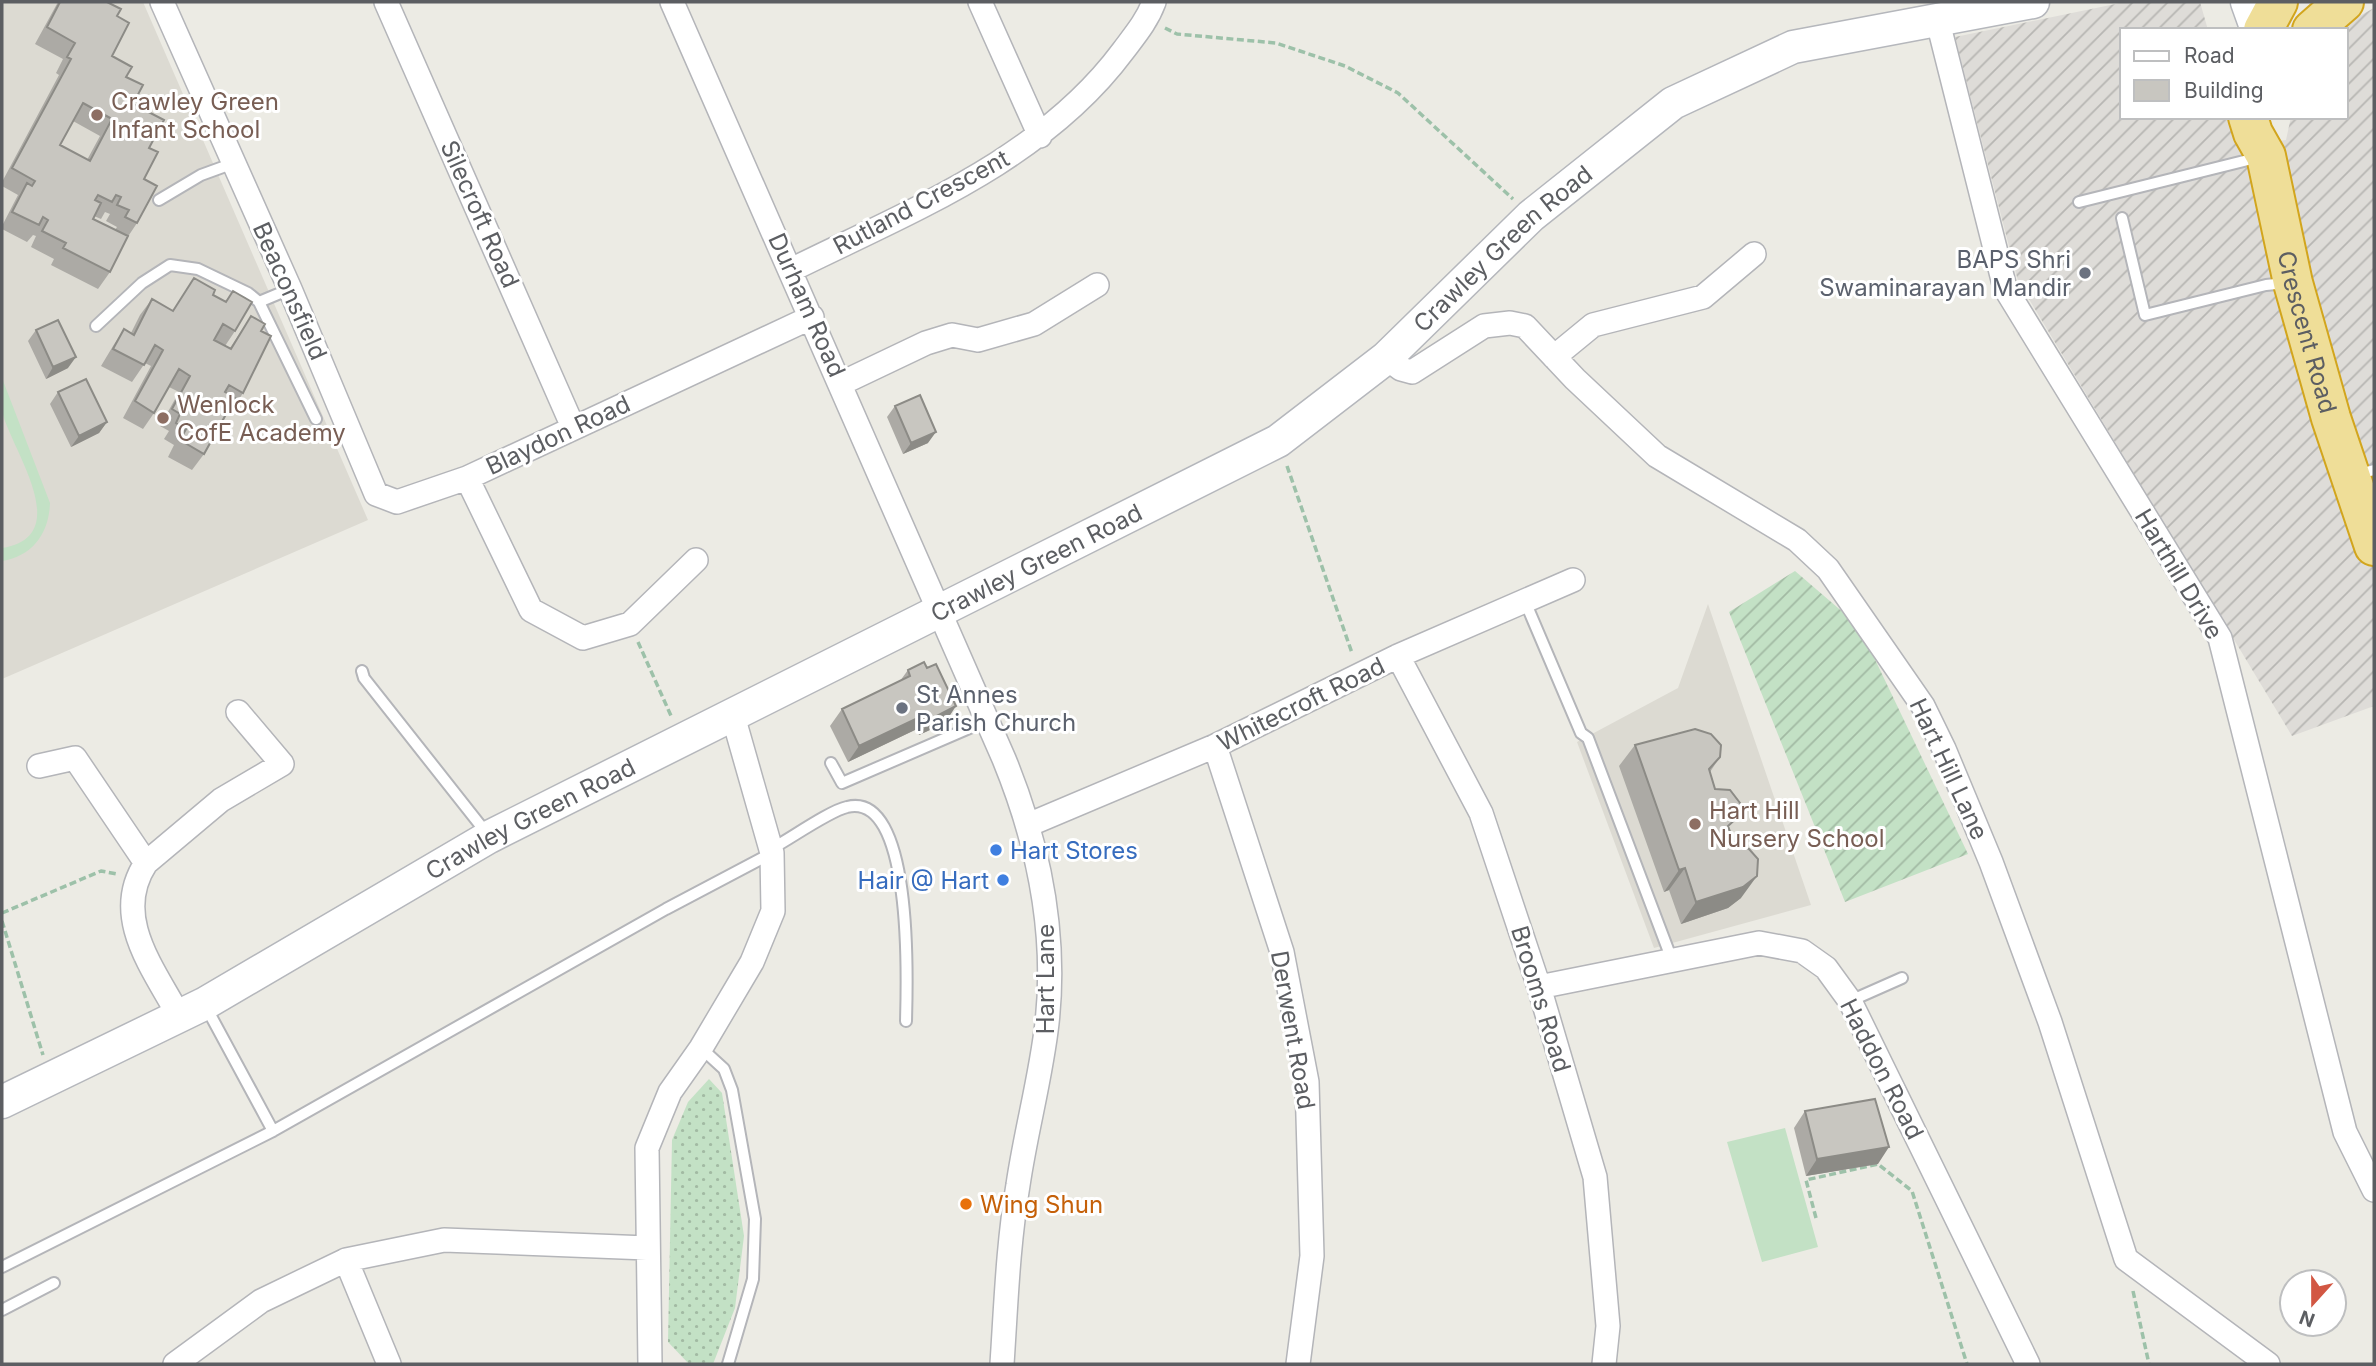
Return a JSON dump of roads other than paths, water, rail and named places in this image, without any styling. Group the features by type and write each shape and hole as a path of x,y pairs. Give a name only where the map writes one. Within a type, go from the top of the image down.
{"highway":[{"path":"2264,28 2278,2"},
{"name":"Crescent Road","path":"2250,119 2253,133 2266,156 2293,283 2362,473 2374,546"},
{"path":"2266,156 2273,119"}],"street":[{"name":"Beaconsfield","path":"162,2 290,289 376,494 397,502 467,478"},
{"name":"Silecroft Road","path":"386,2 573,427"},
{"name":"Durham Road","path":"672,2 842,383 939,609"},
{"path":"980,2 1040,135"},
{"name":"Crawley Green Road","path":"2,1102 192,1010 489,837 1278,441 1386,358 1531,216 1673,103 1793,47 1938,22 1970,8 2033,2"},
{"path":"2247,2 2256,28"},
{"name":"Rutland Crescent","path":"791,270 972,180 1040,135 1098,85 1151,10"},
{"name":"Harthill Drive","path":"1938,22 2005,288 2220,638 2345,1132 2374,1190"},
{"path":"1554,357 1593,325 1703,297 1754,254"},
{"path":"842,383 926,343 952,335 978,340 1034,324 1097,285"},
{"name":"Blaydon Road","path":"696,560 650,608 630,624 583,638 531,610 467,478 812,317"},
{"name":"Hart Hill Lane","path":"1386,358 1401,369 1412,372 1484,326 1510,323 1525,326 1657,456 1750,510 1815,555 1877,636 1923,706 1991,862 2050,1022 2126,1259 2268,1364"},
{"name":"Whitecroft Road","path":"1028,825 1215,746 1398,656 1573,580"},
{"name":"Hart Lane","path":"939,609 988,720 1028,825 1045,907 1050,992 1043,1055 1017,1188 1002,1364"},
{"name":"Brooms Road","path":"1398,656 1481,813 1539,987 1595,1177 1608,1325 1604,1364"},
{"path":"192,1010 136,936 130,911 141,870 221,800 282,764 238,712"},
{"path":"650,1364 648,1148 670,1091 701,1048 752,962 773,911 772,851 733,716"},
{"name":"Derwent Road","path":"1215,746 1282,952 1307,1082 1312,1256 1298,1364"},
{"path":"38,766 75,758 141,870"},
{"name":"Haddon Road","path":"1539,987 1759,943 1802,951 1826,968 1850,1001 2028,1364"},
{"path":"175,1364 261,1301 346,1260 444,1240 647,1248"},
{"path":"346,1260 390,1364"}],"lane":[{"path":"2078,202 2266,156"},
{"path":"159,200 201,175 234,163"},
{"path":"2122,218 2146,315 2266,285 2293,283"},
{"path":"96,326 142,283 170,265 198,269 248,293 260,302 316,419"},
{"path":"260,302 290,289"},
{"path":"1524,599 1581,733 1588,738 1672,960"},
{"path":"362,671 489,837"},
{"path":"831,763 842,783 988,720"},
{"path":"2,1267 273,1130 847,807 865,808 881,819 899,869 909,944 906,1021"},
{"path":"1850,1001 1902,978"},
{"path":"192,1010 273,1130"},
{"path":"701,1048 724,1069 732,1090 755,1219 753,1279 728,1364"},
{"path":"2,1310 54,1283"}],"place":[{"name":"Crawley Green Infant School","path":"97,115"},
{"name":"BAPS Shri Swaminarayan Mandir","path":"2085,273"},
{"name":"Wenlock CofE Academy","path":"163,418"},
{"name":"St Annes Parish Church","path":"902,708"},
{"name":"Hart Hill Nursery School","path":"1695,824"},
{"name":"Hart Stores","path":"996,850"},
{"name":"Hair @ Hart","path":"1003,880"},
{"name":"Wing Shun","path":"966,1204"}]}
